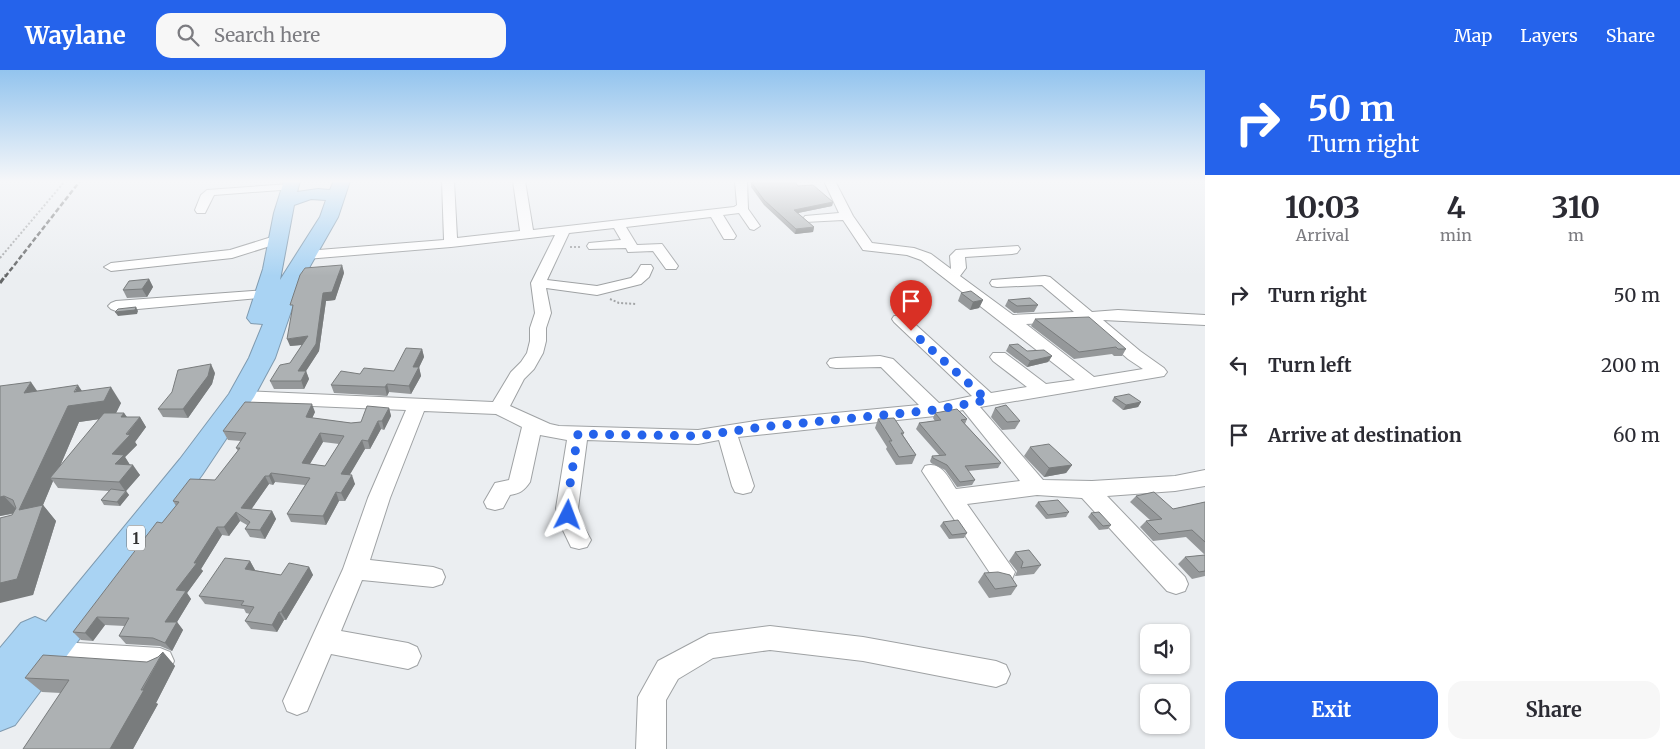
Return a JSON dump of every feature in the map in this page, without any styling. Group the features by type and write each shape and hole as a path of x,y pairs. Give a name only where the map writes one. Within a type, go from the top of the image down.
{"highway":[{"name":"1","path":"0,710 191,467 241,397 256,350 284,213"},
{"name":"1","path":"0,679 175,465 207,420 256,350 290,282 330,213"}],"street":[{"path":"450,213 451,243"},
{"path":"525,213 527,234"},
{"path":"306,255 451,243 715,213 729,236"},
{"path":"745,213 754,226"},
{"path":"845,213 868,247 905,250 926,257 1090,383"},
{"path":"810,219 847,216"},
{"path":"618,223 633,249 657,247 672,266"},
{"path":"499,408 517,376 528,365 535,353 542,307 538,283 542,271 564,230"},
{"path":"111,267 232,254 278,239"},
{"path":"594,246 630,244"},
{"path":"952,276 959,268 957,256 961,253 1013,249"},
{"path":"538,283 586,288 597,292 636,281 644,274 646,268"},
{"path":"241,397 499,408 545,430 578,434 684,437 727,433 762,427 935,410 967,403 1158,372 1134,355 1045,280 997,283"},
{"path":"116,306 266,294"},
{"path":"1009,319 1136,315 1205,320"},
{"path":"900,319 987,400"},
{"path":"999,357 1043,391"},
{"path":"836,363 880,361 887,363 935,410"},
{"path":"967,403 1037,487"},
{"path":"297,701 355,569 379,498 417,406"},
{"path":"494,502 504,489 516,486 519,482 532,425"},
{"path":"727,433 743,486"},
{"path":"578,434 567,508 570,522 579,540"},
{"path":"932,471 1003,572"},
{"path":"951,498 1037,487 1045,489 1087,489 1167,484 1205,478"},
{"path":"1087,489 1176,584"},
{"path":"355,569 433,577"},
{"path":"651,749 652,697 668,670 709,646 770,638 863,649 996,674"},
{"path":"324,640 408,656"},
{"path":"44,654 160,661"}],"path":[{"path":"0,258 38,213"},
{"path":"556,247 594,246"},
{"path":"597,292 619,303 637,304"}],"building":[{"path":"778,213 797,213 814,227 796,229"},
{"path":"342,265 332,292 323,293 316,344 298,371 306,371 301,381 270,381 280,365 290,363 308,336 287,339 293,305 290,305 300,275 305,268"},
{"path":"149,279 142,289 123,290 129,281"},
{"path":"971,291 983,300 973,302 961,293"},
{"path":"1030,298 1038,305 1017,306 1008,300"},
{"path":"136,307 135,310 115,312 118,309"},
{"path":"1089,317 1126,349 1118,349 1116,347 1079,352 1035,319"},
{"path":"1018,344 1027,351 1044,350 1052,356 1030,361 1009,345"},
{"path":"406,348 422,349 413,367 419,367 409,386 387,384 385,387 331,385 341,371 360,374 364,368 394,371"},
{"path":"211,364 208,376 183,409 158,409 172,392 178,370"},
{"path":"31,382 24,393 78,385 74,392 111,387 104,401 68,406 19,510 43,505 17,579 0,583 0,518 12,515 16,508 13,500 4,496 0,497 0,386"},
{"path":"1129,394 1141,402 1126,405 1114,397"},
{"path":"245,402 312,404 306,417 351,423 361,422 367,406 389,408 382,421 378,421 368,441 362,440 341,474 352,475 341,493 336,492 323,516 287,514 310,478 271,473 269,476 265,476 241,508 272,511 260,530 245,529 250,522 236,512 224,527 217,527 194,563 197,563 176,590 186,591 165,622 177,622 165,643 153,638 119,636 129,618 97,617 85,633 73,632 157,522 162,523 179,502 173,501 190,479 215,480 240,448 236,448 246,433 223,431","holes":["320,433 344,436 325,466 302,463"]},
{"path":"1006,405 1020,421 1007,422 995,408"},
{"path":"957,409 967,419 961,420 1001,463 965,466 975,480 960,482 947,465 933,458 932,456 946,455 919,423 941,420 935,413"},
{"path":"104,413 124,413 121,417 140,417 126,434 130,435 112,454 124,455 115,464 133,465 119,482 50,478"},
{"path":"894,418 904,433 901,433 916,455 899,457 889,441 892,441 878,419"},
{"path":"1049,444 1072,465 1049,468 1030,447"},
{"path":"111,489 126,491 117,502 101,500"},
{"path":"1154,492 1173,509 1205,502 1205,542 1192,530 1159,534 1146,521 1162,519 1136,496"},
{"path":"1058,500 1069,512 1048,515 1038,502"},
{"path":"1099,512 1111,525 1103,526 1091,513"},
{"path":"958,520 967,533 952,535 943,522"},
{"path":"1029,550 1041,565 1021,568 1023,562 1015,552"},
{"path":"1205,555 1205,571 1199,572 1185,557"},
{"path":"225,558 250,561 245,569 281,575 289,563 309,567 272,625 245,621 254,607 241,605 244,601 199,596"},
{"path":"998,572 1010,575 1017,586 995,589 984,573"},
{"path":"163,652 141,690 144,690 110,749 23,749 69,680 25,678 43,655 147,662 158,657"}],"railway":[{"path":"5,277 55,213"},
{"path":"0,283 6,275"}],"route":[{"path":"568,515 568,497 578,434 698,436 762,427 935,410 987,400 911,331"}]}
